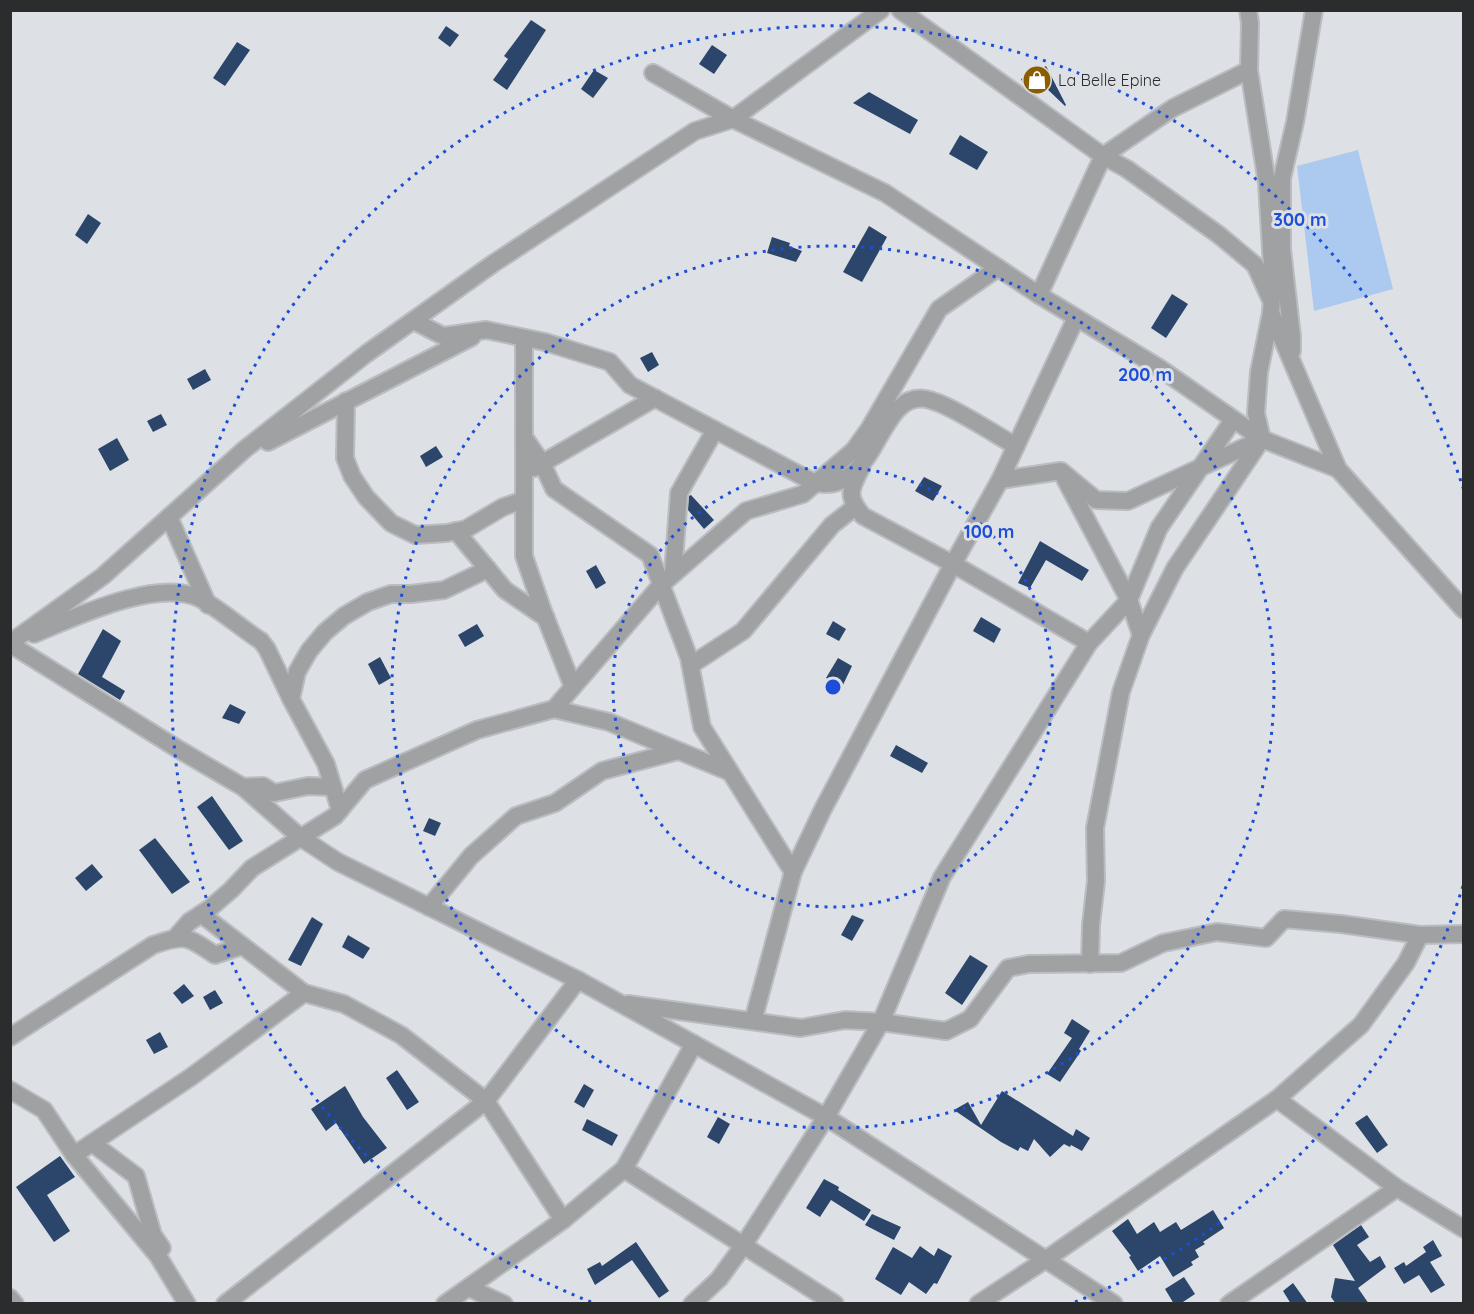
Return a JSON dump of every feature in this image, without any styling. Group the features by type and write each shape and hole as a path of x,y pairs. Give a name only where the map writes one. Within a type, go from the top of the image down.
{"street":[{"path":"10,644 103,576 221,470 366,354 494,263 695,131 733,119 881,10"},
{"path":"900,10 1103,156 1127,169 1219,235 1255,265 1291,360 1338,469 1464,610"},
{"path":"1090,964 1096,881 1095,828 1121,692 1141,635 1175,568 1262,440 1256,413 1257,393 1272,307 1273,283 1267,183 1249,70 1248,10"},
{"path":"1291,360 1292,337 1282,249 1282,178 1295,122 1314,10"},
{"path":"1039,295 1103,156 1173,108 1249,70"},
{"path":"653,73 733,119 885,194 1039,295 1158,367 1262,440 1338,469"},
{"path":"554,709 667,580 746,511 803,494 854,450 869,429 939,309 998,268"},
{"path":"753,1021 793,872 823,809 1000,480 1076,318"},
{"path":"414,321 443,336 486,330 525,338 610,362 630,385 815,483 827,486 843,480 863,465"},
{"path":"221,470 286,432 486,330"},
{"path":"525,338 525,556 573,687"},
{"path":"524,473 655,398"},
{"path":"1016,446 941,404 926,399 910,399 900,407 885,426 863,465 852,487 852,504 863,516 953,564 1089,643"},
{"path":"346,401 345,458 352,477 366,497 391,523 415,535 456,531 466,529 503,507 524,500"},
{"path":"692,1304 719,1279 743,1246 826,1117 881,1022 942,877 1089,643 1129,600 1159,528 1233,420"},
{"path":"667,580 679,493 715,430"},
{"path":"524,437 542,463 554,489 650,555 667,580 690,665 702,727 793,872"},
{"path":"1000,480 1061,471 1096,500 1128,501 1262,440"},
{"path":"1061,471 1129,600 1141,635"},
{"path":"690,665 743,631 832,525 855,507"},
{"path":"170,517 208,605"},
{"path":"456,531 505,590 546,618"},
{"path":"291,699 297,672 309,651 324,632 344,616 368,602 391,594 444,590 488,569"},
{"path":"10,644 128,598 179,592 200,599 261,641 267,649 326,764 340,810"},
{"path":"10,644 243,787 300,837 338,862 578,980 826,1117 1114,1304"},
{"path":"176,937 189,922 231,890 252,868 335,816 365,780 477,730 554,709 609,722 730,772"},
{"path":"429,907 471,856 516,816 555,803 602,771 678,751"},
{"path":"243,787 263,786 274,793 308,786 333,787"},
{"path":"201,914 304,993 344,1004 401,1035 486,1101 563,1220"},
{"path":"619,1002 801,1028 845,1020 881,1022 946,1031 970,1019 1008,968 1029,964 1121,963 1163,943 1217,932 1266,938 1284,919 1420,935 1464,934"},
{"path":"978,1304 1277,1099 1361,1025 1406,963 1420,935"},
{"path":"10,1037 153,945 176,937 191,939 215,955 242,946"},
{"path":"225,1304 486,1101 578,980"},
{"path":"74,1155 191,1077 304,993"},
{"path":"445,1304 563,1220 624,1169 694,1044"},
{"path":"10,1090 44,1110 74,1155 158,1256 187,1304"},
{"path":"1277,1099 1397,1188 1464,1229"},
{"path":"92,1143 136,1176 153,1235 199,1304"},
{"path":"624,1169 835,1304"},
{"path":"1229,1304 1397,1188"},
{"path":"469,1288 504,1304"},
{"path":"10,1298 15,1304"}],"shaded area":[{"path":"1358,150 1393,289 1314,311 1297,166"}],"building":[{"path":"531,20 546,30 507,90 493,80 508,59 504,56"},
{"path":"446,26 459,35 450,47 438,38"},
{"path":"237,42 250,50 225,86 213,78"},
{"path":"712,45 727,55 714,74 699,64"},
{"name":"La Belle Epine","path":"1046,66 1065,106 1044,86 1032,92 1025,87 1021,79"},
{"path":"594,70 608,78 593,98 581,89"},
{"path":"869,92 918,120 910,134 853,103"},
{"path":"960,135 988,152 977,170 949,154"},
{"path":"88,214 101,223 87,244 75,235"},
{"path":"869,226 887,237 862,282 843,272"},
{"path":"772,237 790,243 789,246 802,251 796,262 767,253"},
{"path":"1172,294 1188,304 1166,338 1151,328"},
{"path":"652,352 659,365 648,372 640,358"},
{"path":"205,369 211,380 193,390 187,379"},
{"path":"161,414 167,425 153,432 147,421"},
{"path":"117,438 129,460 110,471 98,449"},
{"path":"436,446 443,457 426,467 420,456"},
{"path":"924,477 942,486 933,501 915,491"},
{"path":"691,495 714,520 704,529 688,510"},
{"path":"1040,541 1089,570 1082,581 1046,560 1030,588 1018,583"},
{"path":"596,565 606,583 596,589 586,571"},
{"path":"981,617 1001,629 994,643 973,631"},
{"path":"833,621 846,629 839,641 826,634"},
{"path":"477,624 484,636 465,647 458,635"},
{"path":"103,629 121,641 102,677 125,691 120,700 78,674"},
{"path":"380,657 391,678 379,685 368,664"},
{"path":"838,658 852,666 842,687 826,678"},
{"path":"230,704 246,712 239,724 222,718"},
{"path":"896,745 928,763 922,773 890,756"},
{"path":"212,796 243,841 229,850 197,807"},
{"path":"429,818 441,823 435,836 423,831"},
{"path":"155,838 190,882 172,894 139,850"},
{"path":"92,864 103,877 86,891 75,878"},
{"path":"852,915 864,920 852,941 841,935"},
{"path":"312,917 323,924 301,966 288,960"},
{"path":"348,935 370,948 363,959 342,947"},
{"path":"970,955 988,966 962,1005 945,993"},
{"path":"184,984 194,996 182,1004 173,993"},
{"path":"215,990 223,1003 210,1010 203,997"},
{"path":"1072,1019 1090,1031 1079,1049 1081,1051 1060,1082 1047,1074 1072,1038 1064,1033"},
{"path":"160,1032 168,1047 154,1054 146,1040"},
{"path":"397,1070 419,1102 407,1110 386,1078"},
{"path":"584,1084 594,1090 584,1108 574,1102"},
{"path":"345,1086 363,1117 387,1148 364,1164 336,1123 326,1131 311,1109"},
{"path":"1002,1091 1073,1136 1076,1129 1090,1138 1082,1151 1064,1144 1050,1157 1034,1139 1028,1151 1020,1147 1018,1151 954,1110 968,1102 981,1125"},
{"path":"1367,1115 1388,1145 1377,1153 1355,1123"},
{"path":"718,1117 730,1124 719,1144 707,1137"},
{"path":"587,1119 618,1135 612,1146 582,1130"},
{"path":"60,1156 75,1177 47,1195 70,1231 54,1242 16,1187"},
{"path":"824,1179 871,1210 864,1221 831,1200 820,1217 806,1208"},
{"path":"1213,1210 1224,1228 1195,1250 1199,1257 1191,1262 1193,1265 1173,1277 1160,1256 1138,1271 1129,1257 1131,1256 1112,1231 1128,1219 1137,1234 1154,1222 1160,1232 1176,1222 1181,1230"},
{"path":"872,1214 901,1227 894,1240 865,1225"},
{"path":"1361,1225 1369,1237 1357,1245 1370,1262 1380,1256 1386,1267 1358,1288 1369,1304 1336,1304 1331,1297 1335,1278 1355,1281 1333,1245"},
{"path":"1433,1240 1442,1256 1430,1262 1445,1285 1431,1293 1419,1275 1404,1284 1394,1268 1404,1262 1406,1266 1426,1252 1423,1247"},
{"path":"636,1242 669,1291 659,1298 632,1260 595,1285 587,1269 600,1262 602,1266"},
{"path":"920,1246 934,1256 938,1248 952,1256 937,1284 934,1283 926,1294 909,1282 901,1295 875,1279 893,1247 912,1258"},
{"path":"1184,1277 1195,1294 1180,1304 1174,1304 1165,1289"},
{"path":"1293,1283 1308,1304 1291,1304 1283,1291"}],"place":[{"name":"La Belle Epine","path":"1037,80"}]}
